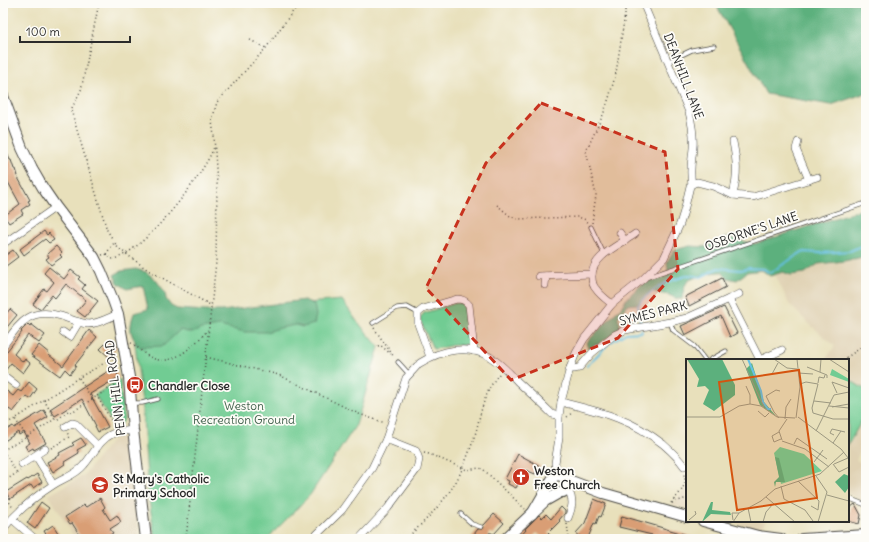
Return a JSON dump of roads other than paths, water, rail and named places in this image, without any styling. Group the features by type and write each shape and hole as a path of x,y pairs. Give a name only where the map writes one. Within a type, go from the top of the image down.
{"street":[{"name":"DEANHILL LANE","path":"553,479 559,442 559,416 561,402 570,368 576,353 584,339 612,304 643,279 664,258 680,224 690,186 692,184 690,173 693,148 689,112 643,3"},
{"name":"PENN HILL ROAD","path":"3,96 22,148 43,188 94,257 107,284 118,314 129,377 133,430 146,539"},
{"path":"733,142 737,160 737,172 733,195"},
{"path":"795,146 809,180"},
{"path":"692,184 697,182 713,186 733,195 753,197 816,177"},
{"path":"3,244 56,207"},
{"path":"620,234 625,241"},
{"path":"612,304 596,289 592,283 592,274 595,265 604,254 635,234"},
{"path":"545,285 543,276 592,274"},
{"name":"SYMES PARK","path":"570,368 579,368 592,353 614,335 625,330 688,318 739,294"},
{"path":"430,357 418,324 418,313 423,309 457,299 466,301 469,305 474,351"},
{"path":"729,299 759,359"},
{"path":"3,346 17,326 24,320 33,316 51,314 79,322 94,323 118,314"},
{"path":"63,332 70,337 79,322"},
{"path":"312,539 342,510 363,483 386,439 400,393 409,374 430,357 451,350 466,350 474,351 490,357 504,368 552,414 559,416"},
{"path":"762,359 782,350"},
{"path":"3,375 16,385"},
{"path":"561,402 618,418 636,425 649,433 675,454 683,465"},
{"path":"65,428 72,423 76,424 98,446"},
{"path":"3,529 14,516 31,501 53,484 74,474 84,466 98,446 108,436 118,432 133,430"},
{"path":"359,539 388,508 417,469 419,459 416,451 386,439"},
{"path":"22,464 45,449"},
{"path":"36,456 53,484"},
{"path":"531,514 553,479 563,476 566,479 603,493 686,516"},
{"path":"553,479 550,486 553,491 603,493"},
{"path":"505,539 545,501 564,492 568,485 566,479"},
{"path":"564,492 572,500 568,518"},
{"path":"14,516 34,539"},
{"path":"705,522 736,535 781,539"},
{"path":"802,539 849,538 866,535"}],"lane":[{"path":"667,62 692,50 714,46"},
{"name":"OSBORNE'S LANE","path":"643,279 866,203"},
{"path":"591,227 604,254"},
{"path":"374,323 397,308 407,307 418,313"},
{"path":"670,322 673,330 694,346 704,359"},
{"path":"712,359 726,350"},
{"path":"398,362 409,374"},
{"path":"131,403 142,403 158,399"},
{"path":"849,498 866,505"},
{"path":"461,514 472,524 481,527"}],"waterway":[{"path":"641,325 638,306 642,300 655,289 667,282 689,275 701,277 718,268 741,270 749,268 764,269 770,273 802,252 820,253 850,251 866,244"},
{"path":"611,342 626,333 642,332 641,329"},
{"path":"587,366 608,344"}],"place":[{"name":"Chandler Close","path":"135,385"},
{"name":"Weston Free Church","path":"521,477"},
{"name":"St Mary's Catholic Primary School","path":"100,485"}],"park label":[{"name":"Weston Recreation Ground","path":"244,412"}]}
